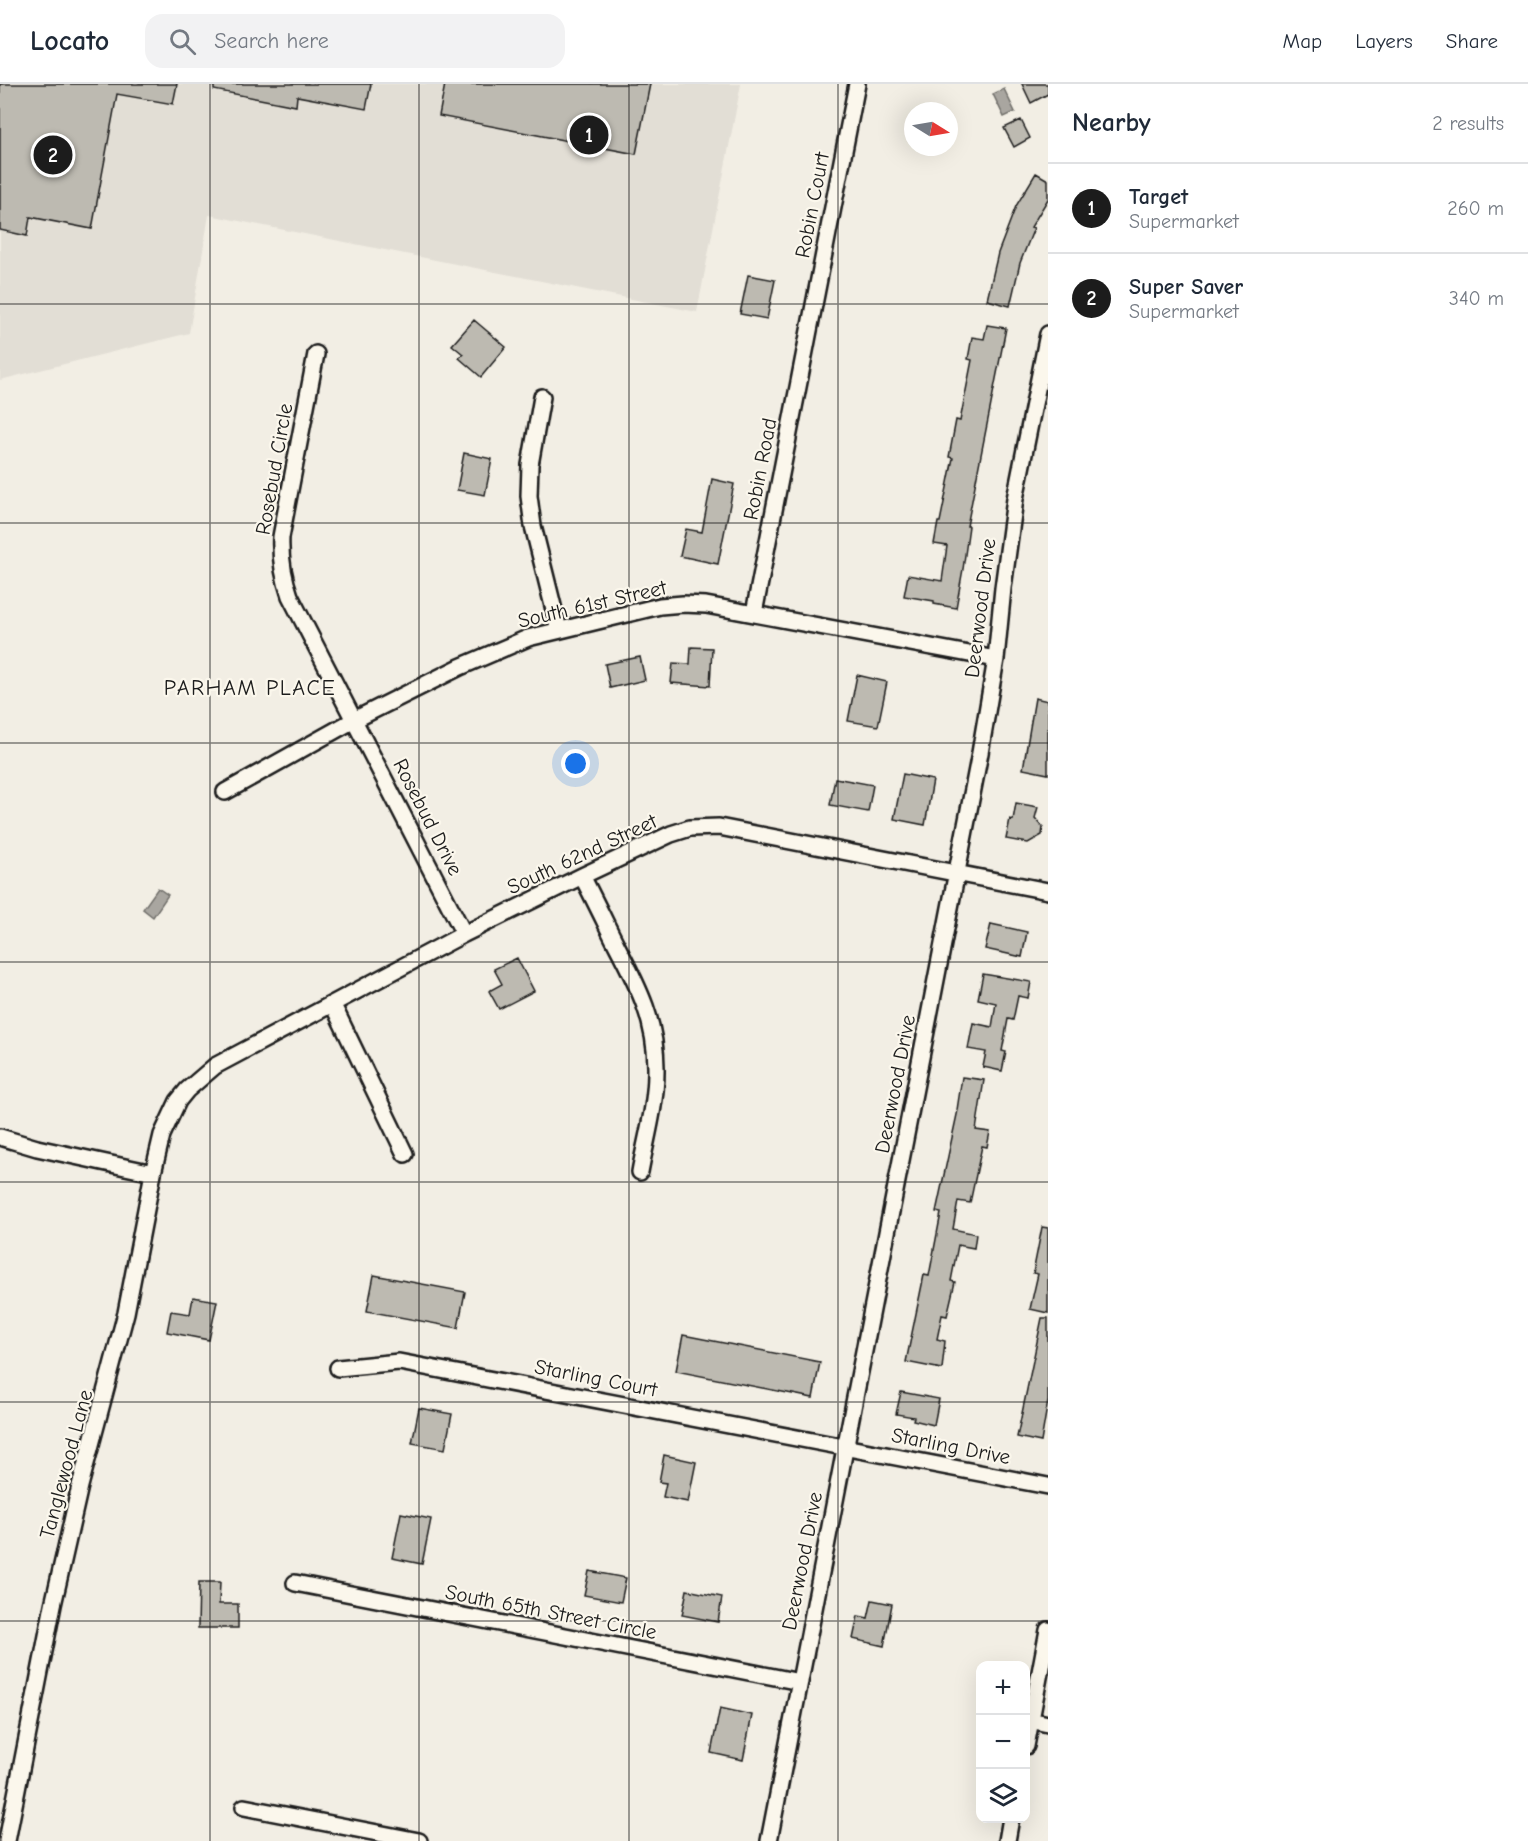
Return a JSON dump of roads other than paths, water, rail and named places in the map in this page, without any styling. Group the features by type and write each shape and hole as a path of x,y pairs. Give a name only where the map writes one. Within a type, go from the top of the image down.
{"street":[{"name":"Robin Court","path":"808,334 857,84"},
{"name":"Robin Road","path":"753,613 808,334"},
{"name":"Deerwood Drive","path":"769,1841 957,873 996,659 1015,499 1048,334"},
{"name":"Rosebud Circle","path":"316,354 281,537 280,560 290,596 354,720"},
{"path":"542,397 530,465 529,496 533,526 559,630"},
{"name":"South 61st Street","path":"225,792 354,720 460,667 528,638 660,606 706,605 996,659"},
{"name":"Rosebud Drive","path":"354,720 464,934"},
{"name":"South 62nd Street","path":"178,1101 187,1090 215,1066 464,934 671,834 690,828 719,827 1048,891"},
{"path":"582,876 642,993 651,1021 656,1073 640,1172"},
{"path":"333,1005 405,1154"},
{"name":"Tanglewood Lane","path":"7,1841 53,1605 81,1485 126,1313 162,1135 178,1101"},
{"path":"0,1137 37,1148 153,1173"},
{"name":"Starling Court","path":"338,1368 399,1362 846,1446"},
{"name":"Starling Drive","path":"846,1446 1048,1486"},
{"name":"South 65th Street Circle","path":"295,1583 800,1682"},
{"path":"1048,1630 1030,1720 1048,1724"},
{"path":"244,1807 419,1841"},
{"path":"1007,1841 1010,1823"}],"place":[{"name":"Target","path":"589,135"},
{"name":"Super Saver","path":"53,155"}],"district":[{"name":"PARHAM PLACE","path":"250,688"}]}
